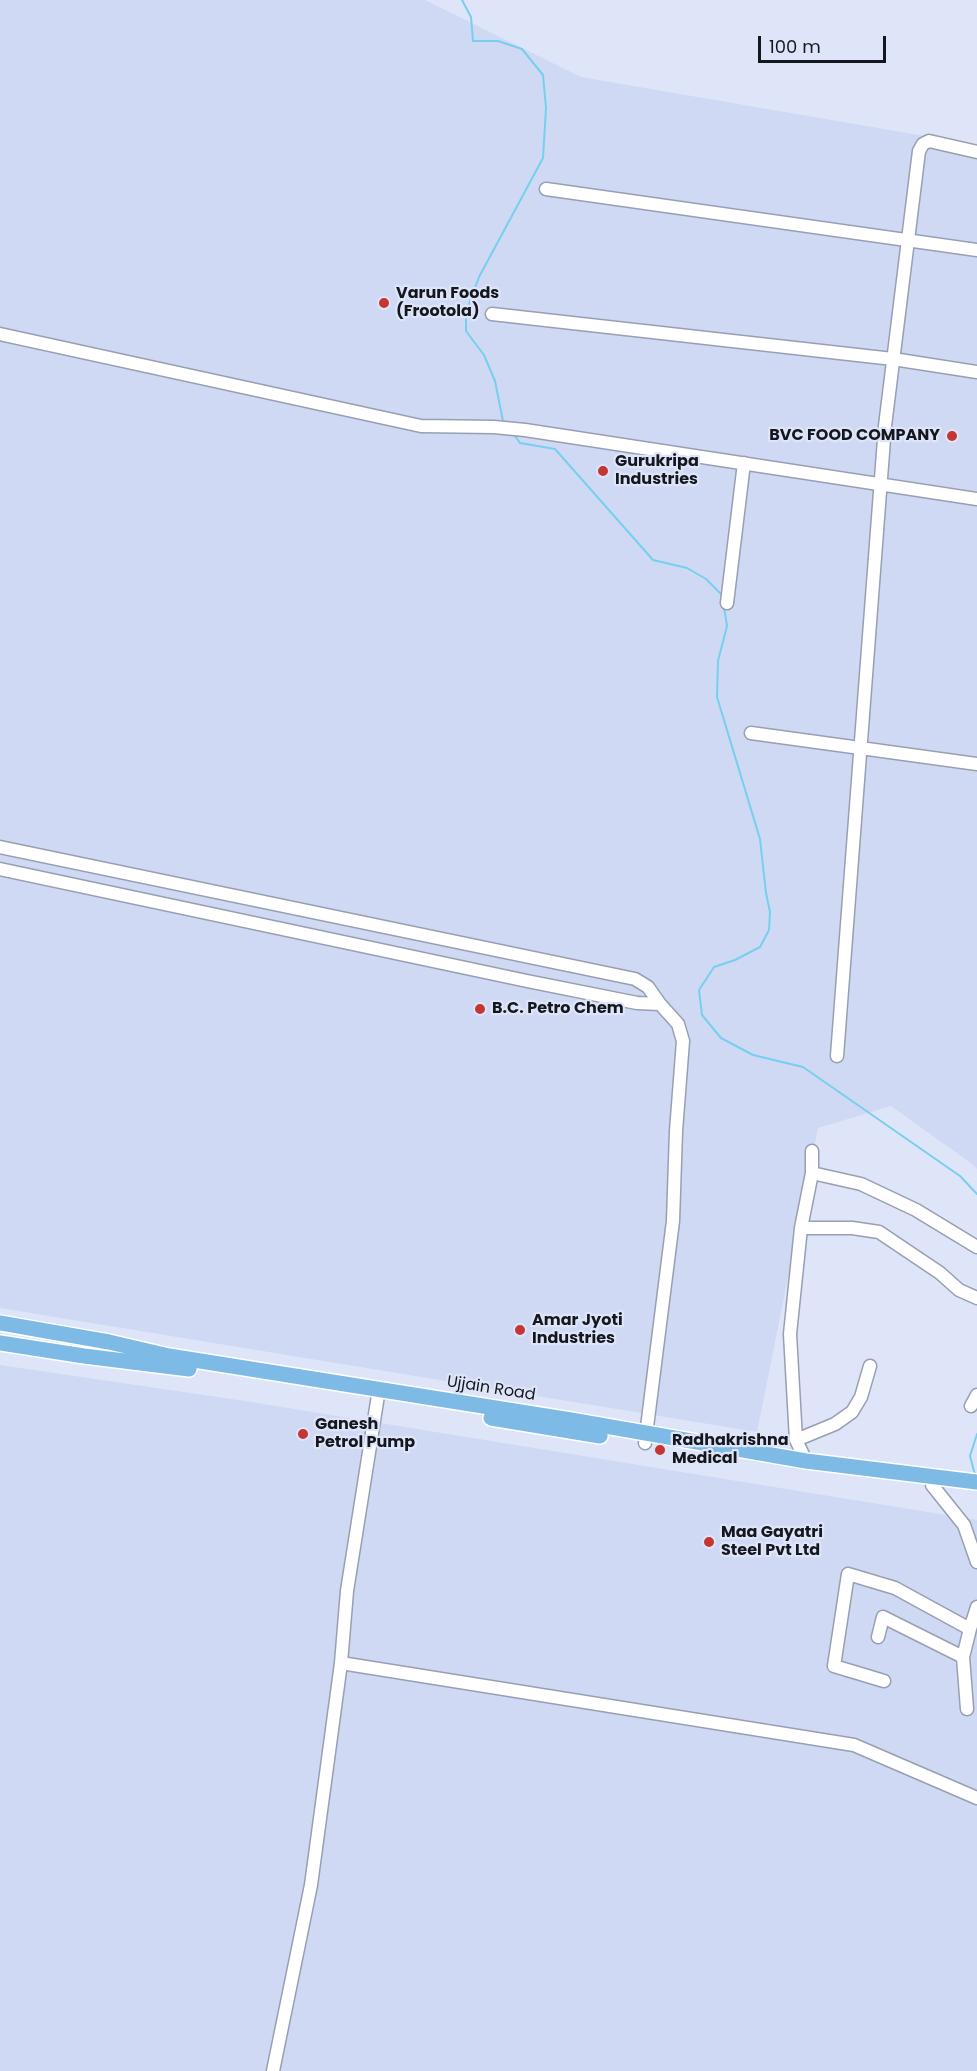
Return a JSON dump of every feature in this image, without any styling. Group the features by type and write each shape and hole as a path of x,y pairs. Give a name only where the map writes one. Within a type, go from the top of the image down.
{"main road":[{"name":"Ujjain Road","path":"0,1323 378,1394 827,1471 932,1485 977,1482"},
{"name":"Ujjain Road","path":"0,1342 84,1356 378,1394"},
{"name":"Ujjain Road","path":"645,1438 960,1484 977,1492"}],"street":[{"path":"837,1056 881,484 893,359 919,151 923,144 930,141 977,152"},
{"path":"546,189 977,250"},
{"path":"492,314 893,359 977,372"},
{"path":"0,334 421,426 494,427 525,430 977,499"},
{"path":"727,603 744,463"},
{"path":"751,733 977,764"},
{"path":"0,847 635,979 648,987 678,1024 683,1041 676,1131 673,1221 645,1438"},
{"path":"0,869 527,981 637,1003 660,1004"},
{"path":"806,1461 796,1440 789,1334 801,1228 812,1173 812,1151"},
{"path":"812,1173 861,1184 916,1210 977,1247"},
{"path":"801,1228 852,1228 879,1232 912,1253 958,1290 977,1298"},
{"path":"796,1440 835,1424 852,1412 861,1397 870,1366"},
{"path":"273,2071 311,1885 341,1663 347,1591 378,1394"},
{"path":"932,1485 964,1525 977,1562"},
{"path":"884,1681 834,1666 848,1574 895,1588 970,1629"},
{"path":"968,1709 963,1657 977,1607"},
{"path":"878,1637 883,1617 963,1657"},
{"path":"341,1663 854,1745 977,1798"}],"shaded area":[{"path":"0,0 425,0 581,77 977,145 977,1169 891,1106 818,1128 757,1432 0,1308"},
{"path":"0,1365 245,1401 977,1520 977,2071 0,2071"}],"waterway":[{"path":"462,0 471,17 473,41 498,41 522,49 543,75 546,108 543,158 479,277 466,312 466,331 484,355 495,381 503,421 506,424"},
{"path":"513,433 520,443 555,449 653,560 687,568 706,579 722,595"},
{"path":"724,607 727,626 718,661 717,697 760,839 770,912 769,930 760,947 735,960 714,967 699,990 702,1015 721,1038 753,1055 803,1067 960,1176 977,1194"},
{"path":"975,1475 970,1456 977,1434"}],"place":[{"name":"Varun Foods (Frootola)","path":"384,303"},
{"name":"BVC FOOD COMPANY","path":"952,436"},
{"name":"Gurukripa Industries","path":"603,471"},
{"name":"B.C. Petro Chem","path":"480,1009"},
{"name":"Amar Jyoti Industries","path":"520,1330"},
{"name":"Ganesh Petrol Pump","path":"303,1434"},
{"name":"Radhakrishna Medical","path":"660,1450"},
{"name":"Maa Gayatri Steel Pvt Ltd","path":"709,1542"}]}
